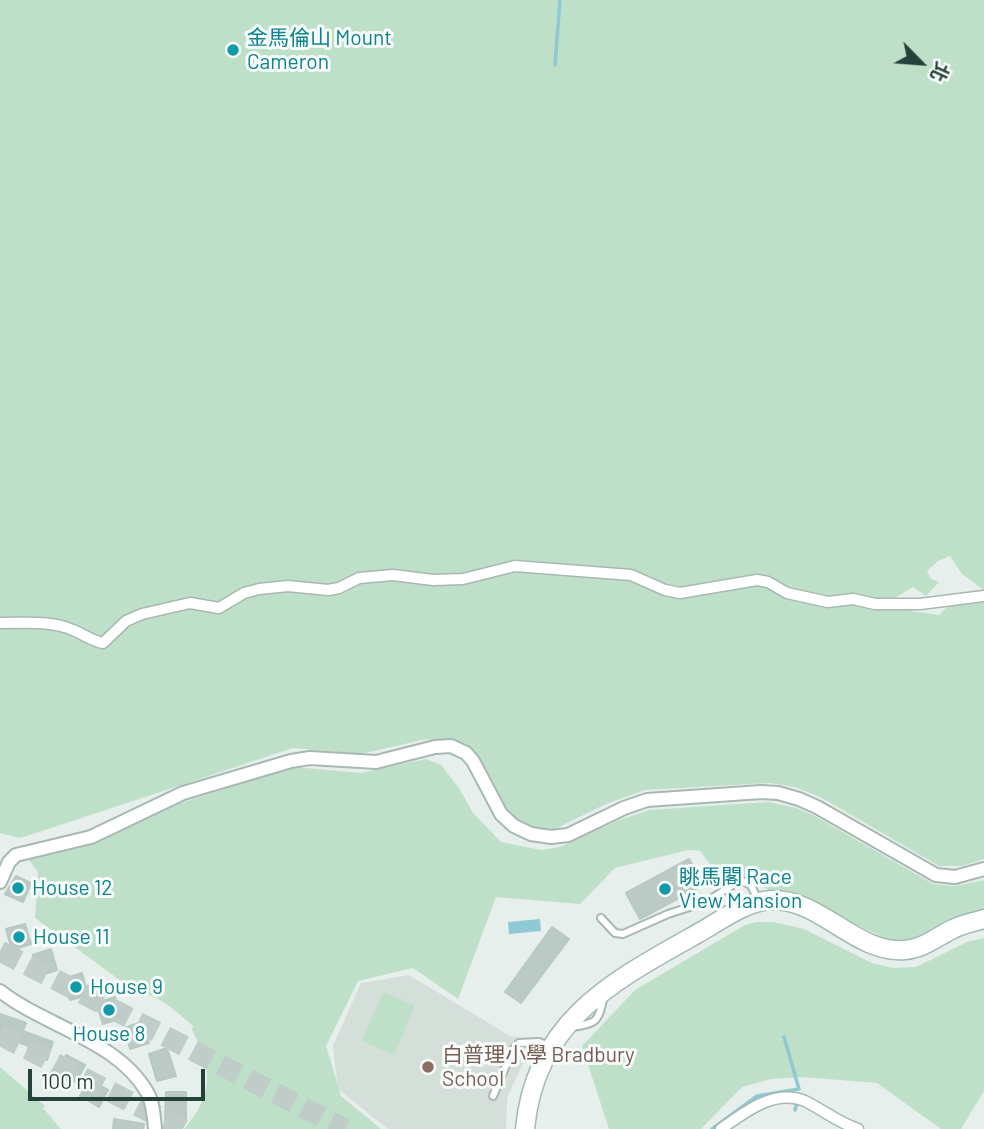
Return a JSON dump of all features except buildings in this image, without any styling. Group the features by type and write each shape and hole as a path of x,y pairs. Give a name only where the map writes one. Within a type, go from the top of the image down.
{"main road":[{"path":"525,1129 533,1086 551,1047 563,1029 625,974 743,908 774,900 795,904 870,943 894,950 912,950 961,925 984,919"}],"street":[{"path":"0,623 50,624 71,629 95,642 103,643 133,617 190,603 219,608 256,590 288,586 328,590 339,588 359,578 393,575 432,580 463,579 515,566 631,575 665,590 680,593 762,580 787,593 828,602 853,599 875,604 920,604 984,596"},
{"path":"0,882 12,858 91,837 183,793 290,761 310,758 376,762 435,747 451,746 461,750 473,761 501,814 514,826 531,834 554,837 573,834 610,814 647,800 769,793 792,796 817,807 936,875 955,877 984,869"},
{"path":"0,991 99,1046 126,1067 148,1093 155,1129"},
{"path":"721,1129 757,1103 790,1098 802,1100 858,1129"}],"lane":[{"path":"601,918 615,933 623,934 668,914 708,901 740,880 751,885 758,902"},
{"path":"493,1096 512,1051 519,1043 539,1041 551,1047"}],"shaded area":[{"name":"白普理小學 Bradbury School","path":"409,975 510,1036 534,1040 507,1098 506,1129 388,1129 338,1089 333,1046 361,983"}],"green space":[{"path":"0,0 984,0 984,590 962,574 950,556 938,561 927,571 931,579 939,582 926,596 913,587 890,601 890,608 939,615 949,605 984,602 984,859 962,866 939,866 822,798 795,787 770,783 645,790 606,804 555,829 541,830 519,826 453,749 427,739 360,754 293,748 27,836 19,838 0,833"},
{"path":"426,759 441,765 459,788 473,813 501,842 541,850 560,847 614,822 649,810 768,802 813,815 933,884 955,886 984,880 984,910 958,917 910,941 889,940 813,904 775,895 757,882 726,869 716,872 700,851 688,850 615,868 580,904 496,897 458,999 413,968 358,981 326,1046 341,1096 381,1129 184,1129 201,1105 207,1081 204,1057 192,1030 193,1026 159,1000 136,992 35,918 38,872 29,860 87,843 161,809 295,767 361,773"},
{"path":"773,922 804,929 872,963 893,968 916,967 967,942 984,938 984,1091 961,1129 941,1129 877,1083 802,1077 771,1079 742,1087 701,1129 609,1129 582,1046 635,990 745,925"},
{"path":"383,992 415,1005 394,1055 362,1041"},
{"path":"0,1067 45,1106 43,1108 61,1129 0,1129"}],"water":[{"path":"540,919 541,931 509,934 508,922"}],"waterway":[{"path":"555,65 560,0"},
{"path":"784,1037 799,1089"},
{"path":"712,1129 757,1096 799,1089"},
{"path":"795,1110 797,1101"}],"tunnel":[{"path":"0,951 345,1129"},
{"path":"0,1035 183,1129"}],"place":[{"name":"金馬倫山 Mount Cameron","path":"233,50"},
{"name":"House 12","path":"18,888"},
{"name":"眺馬閣 Race View Mansion","path":"665,889"},
{"name":"House 11","path":"19,937"},
{"name":"House 9","path":"76,987"},
{"name":"House 8","path":"109,1010"},
{"name":"白普理小學 Bradbury School","path":"428,1067"}]}
